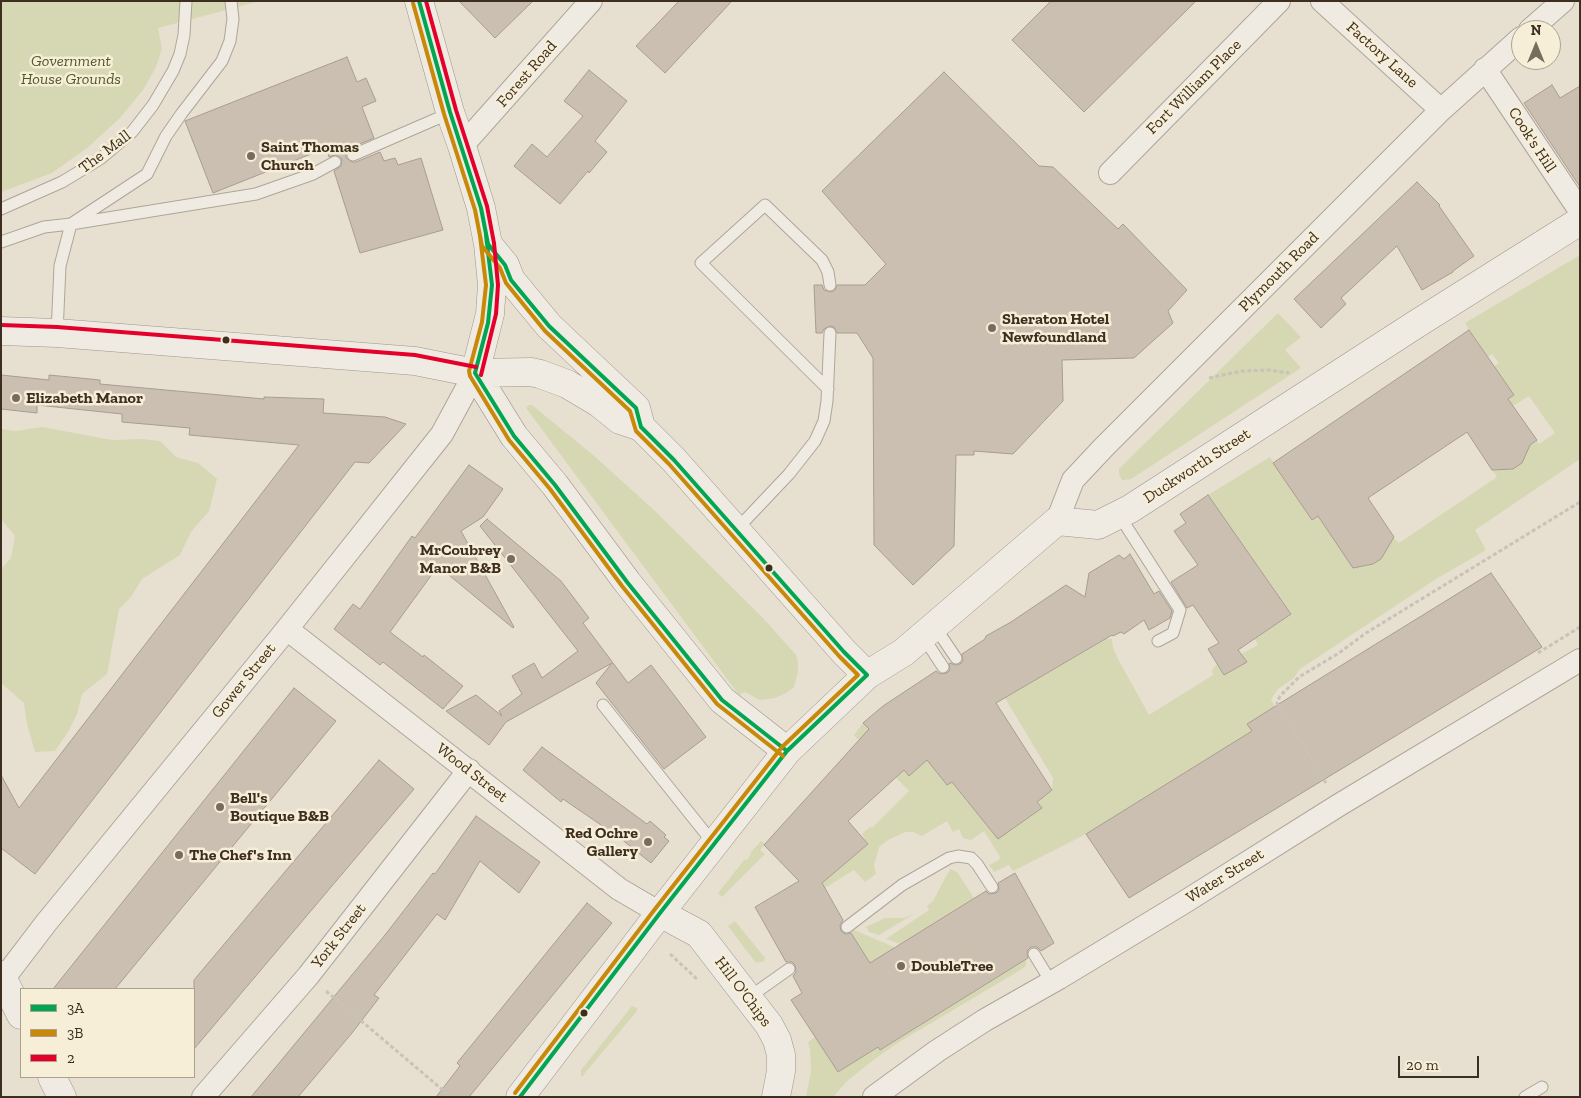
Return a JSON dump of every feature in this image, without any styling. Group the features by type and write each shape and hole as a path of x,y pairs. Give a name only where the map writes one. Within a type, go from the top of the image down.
{"main road":[{"path":"419,1 450,112 481,208 488,244 492,285 490,314 475,373 514,436 555,485 627,582 722,700 787,751"},
{"name":"Duckworth Street","path":"1057,522 1098,525 1130,509 1580,221"},
{"path":"488,244 505,265 511,280 549,326 636,408 641,426 674,460 844,652 867,675"},
{"path":"1,331 56,333 415,361 475,373 523,371 540,374 567,384 583,393 620,420 641,426"},
{"path":"520,1097 660,913 787,751 867,675 904,652 1057,522"},
{"name":"Hill O'Chips","path":"660,913 699,934 769,1025 777,1040 781,1055 781,1072 776,1097"},
{"path":"2,979 20,1013"},
{"path":"52,1078 62,1097"}],"street":[{"name":"Forest Road","path":"462,146 591,1"},
{"name":"Fort William Place","path":"1110,173 1279,1"},
{"name":"Factory Lane","path":"1322,1 1441,110"},
{"path":"1541,20 1563,1"},
{"name":"Plymouth Road","path":"1057,522 1073,480 1180,369 1441,110 1511,47"},
{"name":"Cook's Hill","path":"1485,69 1580,211"},
{"name":"Gower Street","path":"2,979 442,434 475,373"},
{"name":"Wood Street","path":"287,628 619,889 660,913"},
{"name":"Water Street","path":"874,1097 905,1073 977,1025 1183,903 1339,805 1580,660"},
{"name":"York Street","path":"203,1097 308,976 469,770"}],"lane":[{"name":"The Mall","path":"1,209 62,182 100,158 132,132 153,105 173,71 180,54 184,35 186,1"},
{"path":"56,333 60,266 71,224 147,174 176,120 222,61 230,41 233,19 231,1"},
{"path":"353,155 450,112"},
{"path":"1,242 44,227 256,194 313,174 335,162"},
{"path":"828,389 701,263 765,205 822,260 828,272 830,285"},
{"path":"736,530 789,474 815,440 824,421 828,389 830,333"},
{"path":"1119,515 1180,610 1173,633 1158,641"},
{"path":"928,630 956,658"},
{"path":"928,630 943,666"},
{"path":"603,705 714,844"},
{"path":"847,927 902,885 949,858 958,856 971,858 992,887"},
{"path":"1034,954 1051,982"},
{"path":"748,998 789,969"},
{"path":"1525,1097 1542,1087"}],"path":[{"path":"1204,380 1242,371 1268,370 1292,373"},
{"path":"1326,784 1277,703 1280,696 1299,677 1398,612 1436,592 1457,576 1580,502"},
{"path":"1538,652 1580,627"},
{"path":"670,954 701,985"},
{"path":"325,991 451,1097"}],"green space":[{"name":"Government House Grounds","path":"1,1 260,1 158,28 162,49 156,67 143,90 120,118 87,148 52,173 1,192"},
{"path":"1580,255 1580,459 1475,530 1486,550 1436,579 1300,669 1293,679 1278,689 1271,699 1275,707 1248,724 1252,731 1086,834 1013,871 1009,865 994,872 989,865 999,860 1000,857 984,831 971,840 963,838 959,829 953,832 947,821 922,836 913,832 905,832 888,840 879,847 874,865 876,874 865,882 854,870 825,888 815,872 843,865 868,844 862,834 870,827 872,828 909,791 854,735 863,723 909,776 929,758 937,773 947,785 952,782 995,835 1005,828 1008,832 1041,809 1037,802 1052,790 1053,778 1005,698 1106,639 1112,639 1113,648 1118,659 1149,715 1213,675 1212,670 1217,664 1224,675 1246,662 1241,654 1258,645 1255,639 1291,613 1208,495 1270,457 1312,520 1318,516 1353,567 1362,560 1366,566 1381,559 1384,553 1380,547 1394,538 1399,543 1497,477 1492,470 1501,464 1507,470 1513,469 1522,463 1524,457 1520,451 1537,440 1539,444 1555,433 1529,396 1513,406 1509,399 1514,395 1494,366 1499,363 1492,354 1488,357 1465,323"},
{"path":"1278,313 1301,337 1285,350 1301,368 1131,479 1122,480 1119,469"},
{"path":"532,405 593,455 655,511 763,618 796,655 798,672 794,687 775,698 760,700 745,692 739,695 526,408"},
{"path":"42,427 112,440 142,439 160,441 176,457 198,463 217,479 209,511 191,532 180,555 142,579 131,597 119,609 107,674 82,694 77,714 55,751 35,752 27,724 24,703 1,683 1,569 11,558 15,536 1,519 1,429 16,431"},
{"path":"761,841 765,844 760,850 765,854 722,897 718,893"},
{"path":"950,869 957,872 974,898 900,944 886,939 929,910 927,906 933,901"},
{"path":"914,914 879,935 869,932 866,927 885,918 904,918"},
{"path":"735,921 765,958 764,961 756,963 728,926"},
{"path":"854,930 896,948 870,963 850,931"},
{"path":"1026,959 1026,966 1022,969 896,1044 876,1058 847,1081 833,1097 806,1097 811,1071 808,1042 815,1037 838,1072 878,1047 881,1050"},
{"path":"632,1006 637,1008 637,1011 583,1076 581,1076 581,1070"}],"building":[{"path":"459,1 533,1 495,38"},
{"path":"679,1 732,1 665,73 636,46"},
{"path":"1051,1 1196,1 1084,112 1012,40"},
{"name":"Saint Thomas Church","path":"347,57 357,82 366,78 376,101 362,107 374,138 350,148 346,158 356,162 380,152 384,161 395,158 398,165 421,158 443,230 360,253 334,171 341,166 342,159 336,155 329,157 326,148 213,193 185,121"},
{"path":"589,70 627,101 595,141 607,152 560,204 514,166 532,144 547,157 583,116 564,101"},
{"name":"Sheraton Hotel Newfoundland","path":"944,72 1039,166 1053,167 1118,229 1123,224 1187,290 1168,311 1173,323 1134,358 1062,360 1063,401 1013,454 974,451 974,455 956,455 954,546 913,585 874,545 873,358 857,333 837,333 834,327 830,326 824,329 822,333 816,333 814,285 822,285 824,290 831,292 835,290 837,285 865,285 886,264 822,191"},
{"path":"1552,85 1560,98 1580,86 1580,187 1524,103"},
{"path":"1417,182 1440,205 1474,256 1453,272 1422,290 1397,246 1341,298 1346,304 1321,328 1294,299"},
{"path":"1469,330 1514,395 1508,399 1537,440 1530,445 1522,463 1513,469 1492,470 1467,432 1368,498 1394,537 1381,559 1373,564 1353,568 1318,516 1312,520 1273,463"},
{"path":"1,375 49,380 49,375 100,380 100,384 264,399 264,397 324,399 323,413 385,417 406,424 369,463 355,462 35,874 1,848 1,775 19,808 299,445 189,435 190,428 122,422 122,414 37,405 37,413 1,409"},
{"path":"469,465 503,489 483,517 461,531 514,627 438,566 390,632 423,657 424,655 463,686 443,709 383,662 380,665 334,629 353,604 360,609 412,536 415,538"},
{"path":"1208,495 1291,614 1238,650 1247,662 1224,675 1208,649 1219,643 1193,605 1187,608 1171,582 1198,565 1174,531 1186,523 1180,514"},
{"path":"487,519 561,581 589,618 583,623 628,683 651,665 706,737 664,769 596,683 612,663 506,722 489,745 446,711 476,695 502,716 499,711 522,694 512,676 534,663 542,678 578,651 480,526"},
{"path":"1130,554 1154,594 1159,591 1172,611 1170,618 1149,630 1144,620 1124,634 1121,632 1112,635 996,703 1052,790 1037,802 1042,808 998,839 952,782 947,785 927,760 909,776 904,770 848,821 868,844 822,883 843,920 840,925 841,931 845,934 851,933 870,963 986,891 989,894 996,893 999,890 998,883 1015,873 1054,943 1041,951 1037,947 1031,947 1027,951 1028,958 880,1050 878,1047 838,1072 791,1000 802,993 793,976 796,972 795,965 792,962 786,962 755,907 799,881 764,845 869,729 863,723 883,706 936,671 940,674 947,673 950,670 949,663 960,664 963,661 962,654 985,639 986,636 1011,622 1066,585 1085,597 1089,573 1119,555 1124,559"},
{"path":"1491,573 1542,647 1129,898 1086,834 1252,731 1247,724"},
{"path":"294,688 336,721 116,988 54,988"},
{"path":"542,747 647,824 650,821 666,835 664,837 669,841 651,863 620,838 563,799 561,802 523,770"},
{"path":"379,760 414,789 195,1048 194,980"},
{"path":"476,816 540,862 519,893 480,861 445,920 437,914 374,995 379,998 298,1097 251,1097 385,935 433,873 435,874"},
{"path":"587,903 612,923 469,1097 436,1097 460,1066 457,1063"}],"transit line":[{"name":"3A","path":"419,1 450,112 481,208 488,244 505,265 511,280 549,326 636,408 641,427 674,460 844,652 867,675 787,751 660,913 520,1097"},
{"name":"2","path":"426,1 456,110 487,206 494,243 498,285 496,314 481,375"},
{"name":"3B","path":"413,3 444,114 475,210 482,246 500,268 506,283 545,331 630,411 636,431 669,464 858,675 782,747 655,909 515,1093"},
{"name":"3A","path":"486,235 492,285 488,323 475,373 514,436 555,485 627,582 722,700 787,751"},
{"name":"3B","path":"480,236 486,285 482,322 469,371 470,376 509,440 550,489 622,586 717,704 783,756"},
{"name":"2","path":"1,325 57,327 415,355 476,367"}],"place":[{"name":"Saint Thomas Church","path":"251,156"},
{"name":"Sheraton Hotel Newfoundland","path":"992,328"},
{"name":"Elizabeth Manor","path":"16,398"},
{"name":"MrCoubrey Manor B&B","path":"511,559"},
{"name":"Bell's Boutique B&B","path":"220,807"},
{"name":"Red Ochre Gallery","path":"648,842"},
{"name":"The Chef's Inn","path":"179,855"},
{"name":"DoubleTree","path":"901,966"}]}
